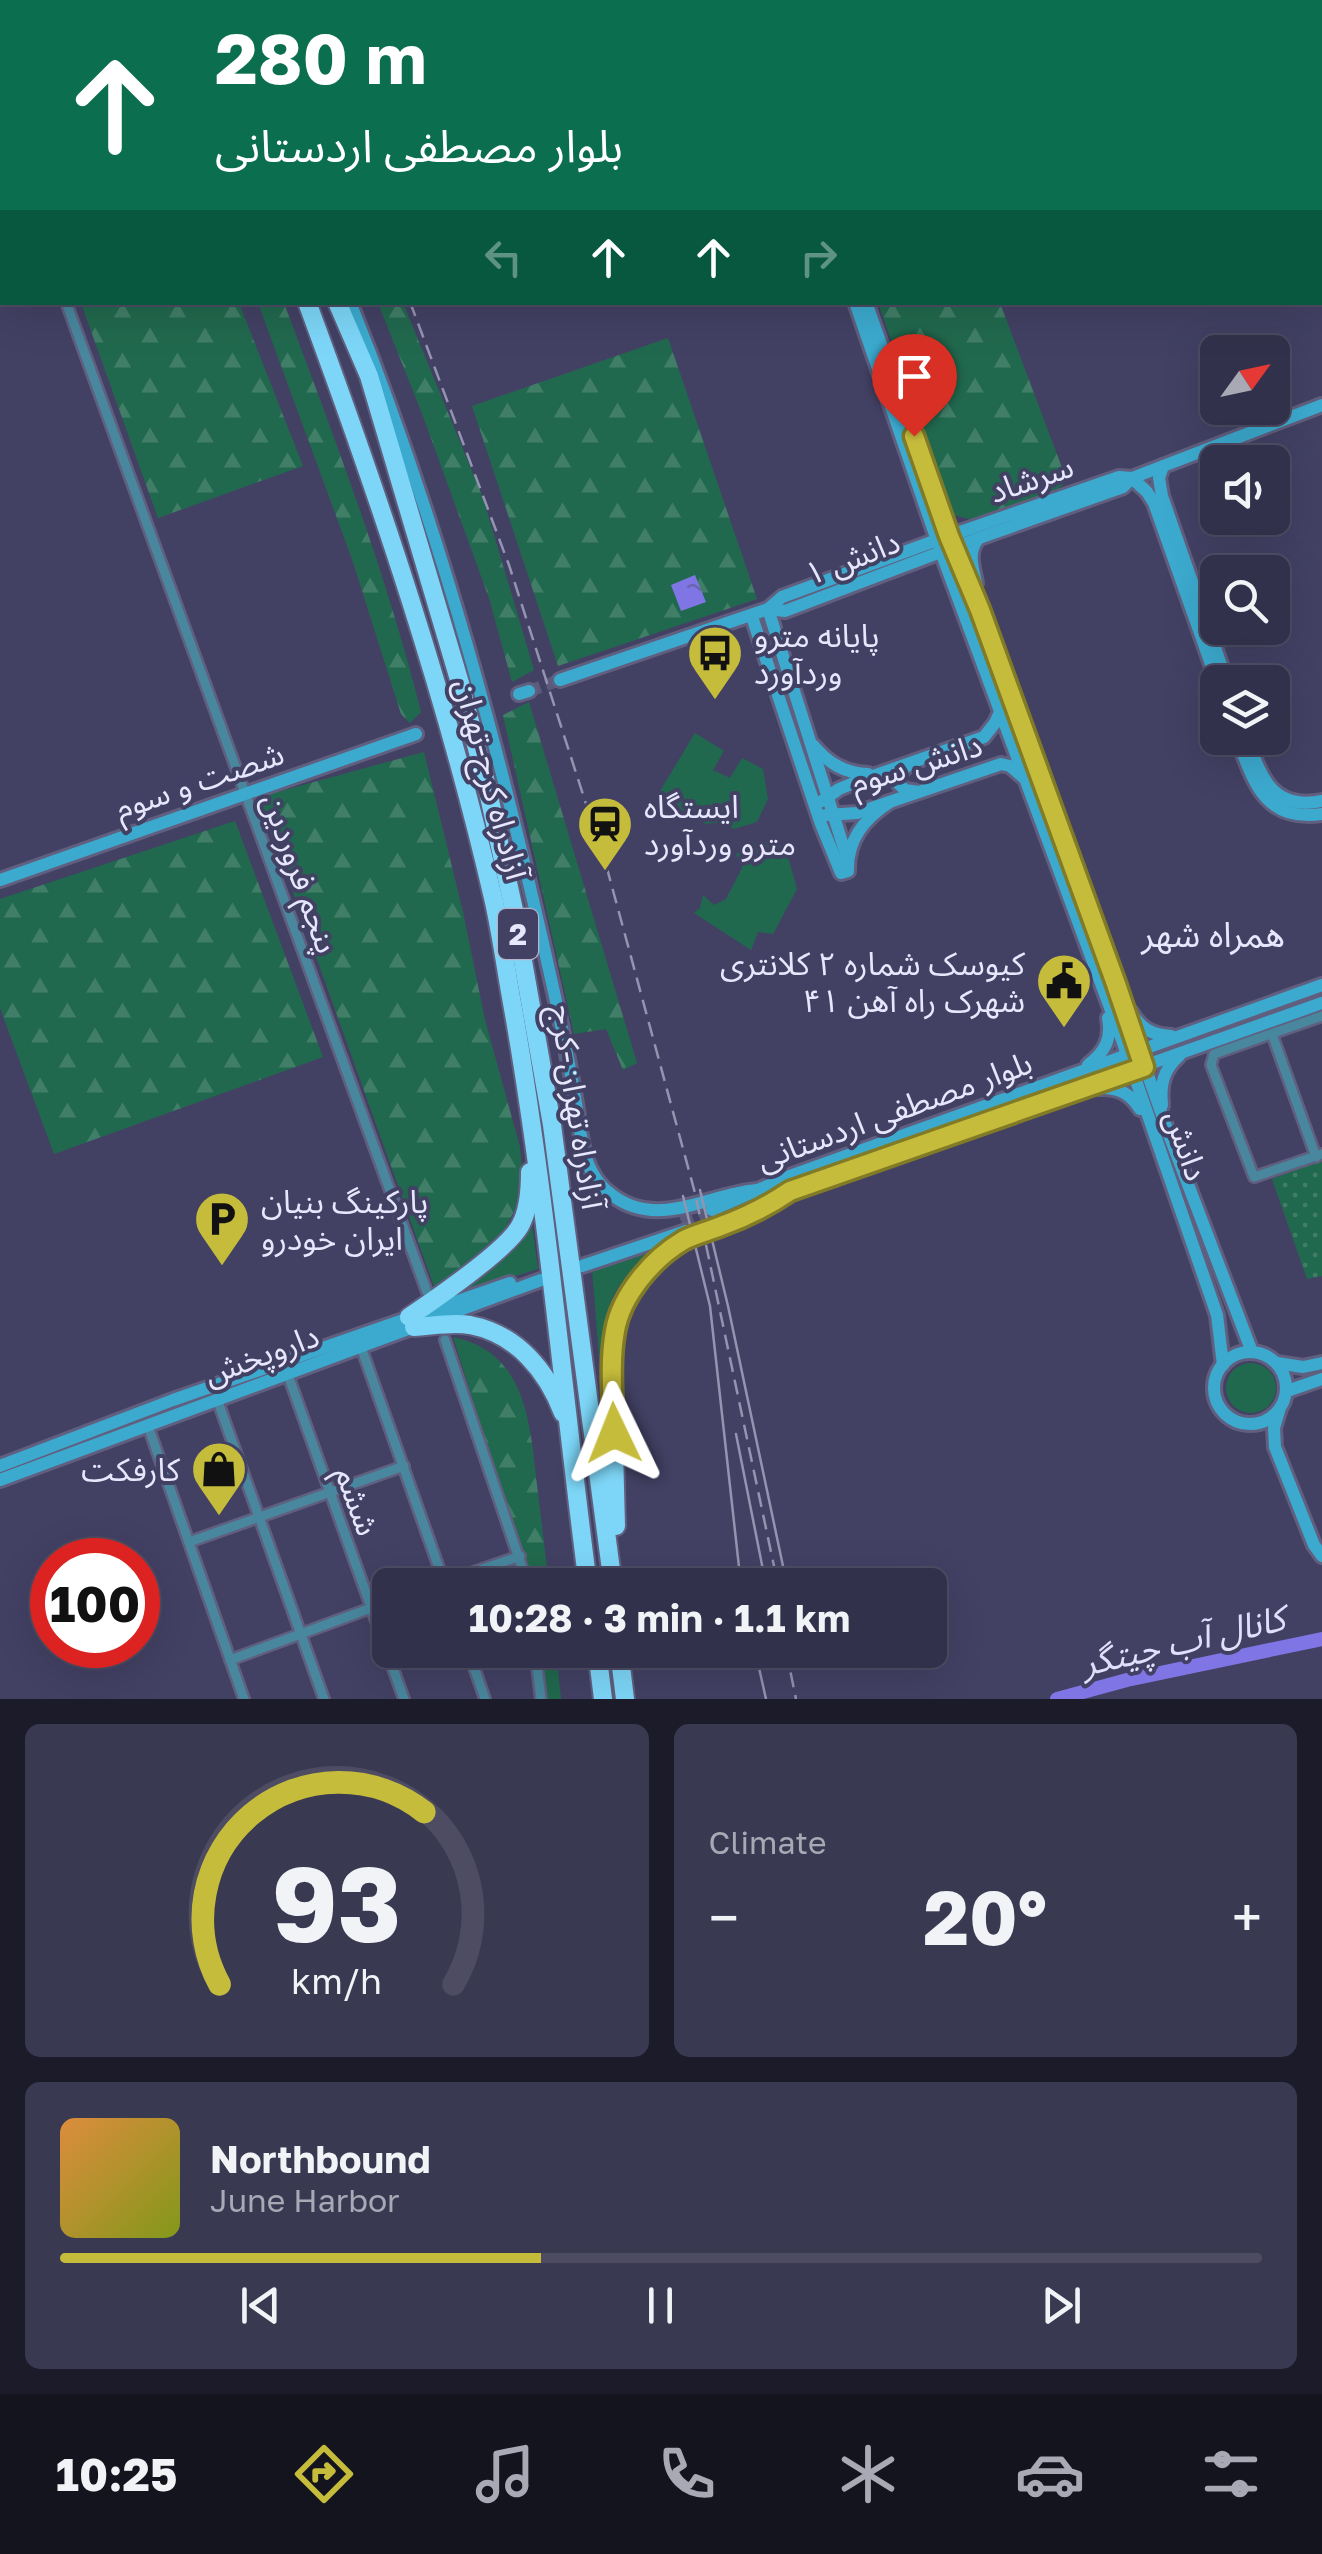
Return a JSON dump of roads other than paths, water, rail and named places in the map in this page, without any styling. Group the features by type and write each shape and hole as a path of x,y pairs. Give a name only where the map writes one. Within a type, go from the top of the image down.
{"highway":[{"name":"آزادراه کرج-تهران","path":"308,305 426,646 494,906 531,1112 586,1568"},
{"name":"آزادراه تهران-کرج","path":"337,305 369,376 405,497 460,683 506,874 552,1124 612,1568"},
{"path":"412,1322 520,1226 530,1184 531,1112"},
{"path":"614,1568 612,1378 615,1330 626,1301 652,1266 671,1249 686,1239 770,1205 790,1191"},
{"path":"412,1322 469,1325 520,1349 552,1387 574,1455"},
{"path":"599,1668 603,1699"},
{"path":"621,1668 624,1699"}],"street":[{"name":"پنجم فروردین","path":"67,305 427,1292"},
{"path":"351,305 418,488 495,747 564,1035 585,1156 595,1178 612,1196 632,1206 658,1211 758,1190"},
{"name":"دانش","path":"856,305 945,544 980,610 1133,1053 1150,1125 1217,1316 1223,1364"},
{"name":"دانش","path":"867,305 1000,710 1110,987"},
{"name":"سرشاد","path":"945,544 978,539 1123,487 1132,478 1322,405"},
{"path":"1163,466 1158,500 1212,665"},
{"name":"سرشاد","path":"945,544 1119,477 1132,478"},
{"path":"1132,478 1158,500 1221,665"},
{"path":"978,539 971,558 980,610"},
{"name":"دانش ۱","path":"560,680 768,610 785,611 945,544"},
{"path":"768,610 809,740 840,873 848,870 853,838 873,812 890,802"},
{"path":"752,617 823,808"},
{"name":"دانش سوم","path":"823,808 856,782 984,736 996,723 1000,710"},
{"name":"شصت و سوم","path":"0,880 416,734"},
{"path":"809,740 831,764 857,774 880,775"},
{"path":"944,752 961,760 962,770 954,779"},
{"path":"1243,755 1258,788 1270,803 1300,817 1322,814"},
{"path":"1253,755 1266,784 1287,800 1306,804 1322,801"},
{"path":"909,764 898,774 898,782 905,790 918,792"},
{"name":"دانش سوم","path":"823,808 857,813 1001,764 1010,766 1025,779"},
{"name":"بلوار مصطفی اردستانی","path":"1322,985 758,1190 714,1214 1082,1090 1322,1003"},
{"path":"1110,987 1144,1029 1180,1036"},
{"path":"1073,1074 1101,1055 1108,1040 1110,987"},
{"path":"1272,1034 1319,1156 1254,1177 1211,1065 1214,1054 1322,1016"},
{"path":"1203,1028 1199,1038 1209,1042"},
{"path":"1168,1132 1161,1086 1171,1063 1182,1053"},
{"name":"دانش","path":"1138,1069 1168,1132 1252,1352"},
{"path":"1082,1090 1122,1090 1134,1100 1150,1125"},
{"path":"582,1263 684,1227"},
{"name":"داروپخش","path":"0,1480 74,1446 174,1408 541,1276"},
{"name":"داروپخش","path":"0,1466 148,1426 174,1408 217,1399 360,1348 412,1322"},
{"path":"445,1340 523,1568"},
{"path":"360,1348 437,1568"},
{"path":"1279,1411 1260,1423 1238,1422 1228,1416 1215,1397 1214,1386 1223,1364 1241,1353 1252,1352 1277,1364 1322,1363"},
{"path":"1277,1364 1286,1381 1286,1392 1274,1428 1275,1447 1314,1546 1322,1556"},
{"name":"ششم","path":"288,1374 404,1699"},
{"path":"1286,1392 1322,1379"},
{"path":"217,1399 324,1699"},
{"path":"1249,1424 1275,1447"},
{"path":"148,1426 244,1699"},
{"path":"188,1542 404,1466"},
{"path":"487,1568 520,1556"},
{"path":"230,1660 371,1609"},
{"path":"473,1668 481,1698"},
{"path":"537,1668 541,1699"}],"water":[{"path":"695,575 706,602 681,611 671,585"}],"waterway":[{"name":"کانال آب چیتگر","path":"1057,1699 1127,1680 1322,1639"}],"tunnel":[{"path":"529,691 560,680"},
{"path":"682,1223 712,1210"},
{"path":"540,1272 581,1259"}],"tram line":[{"path":"700,1190 783,1568"},
{"path":"683,1196 710,1306 739,1568"},
{"path":"736,1434 763,1568"},
{"path":"759,1668 766,1699"}],"railway":[{"path":"411,305 509,565 608,872 695,1193 774,1568"},
{"path":"790,1668 796,1699"}],"place":[{"name":"پایانه مترو وردآورد","path":"715,702"},
{"name":"ایستگاه مترو وردآورد","path":"605,873"},
{"name":"کیوسک شماره ۲ کلانتری ۴۱ شهرک راه آهن","path":"1064,1030"},
{"name":"پارکینگ بنیان ایران خودرو","path":"222,1268"},
{"name":"کارفکت","path":"219,1518"}],"district":[{"name":"همراه شهر","path":"1213,934"}]}
